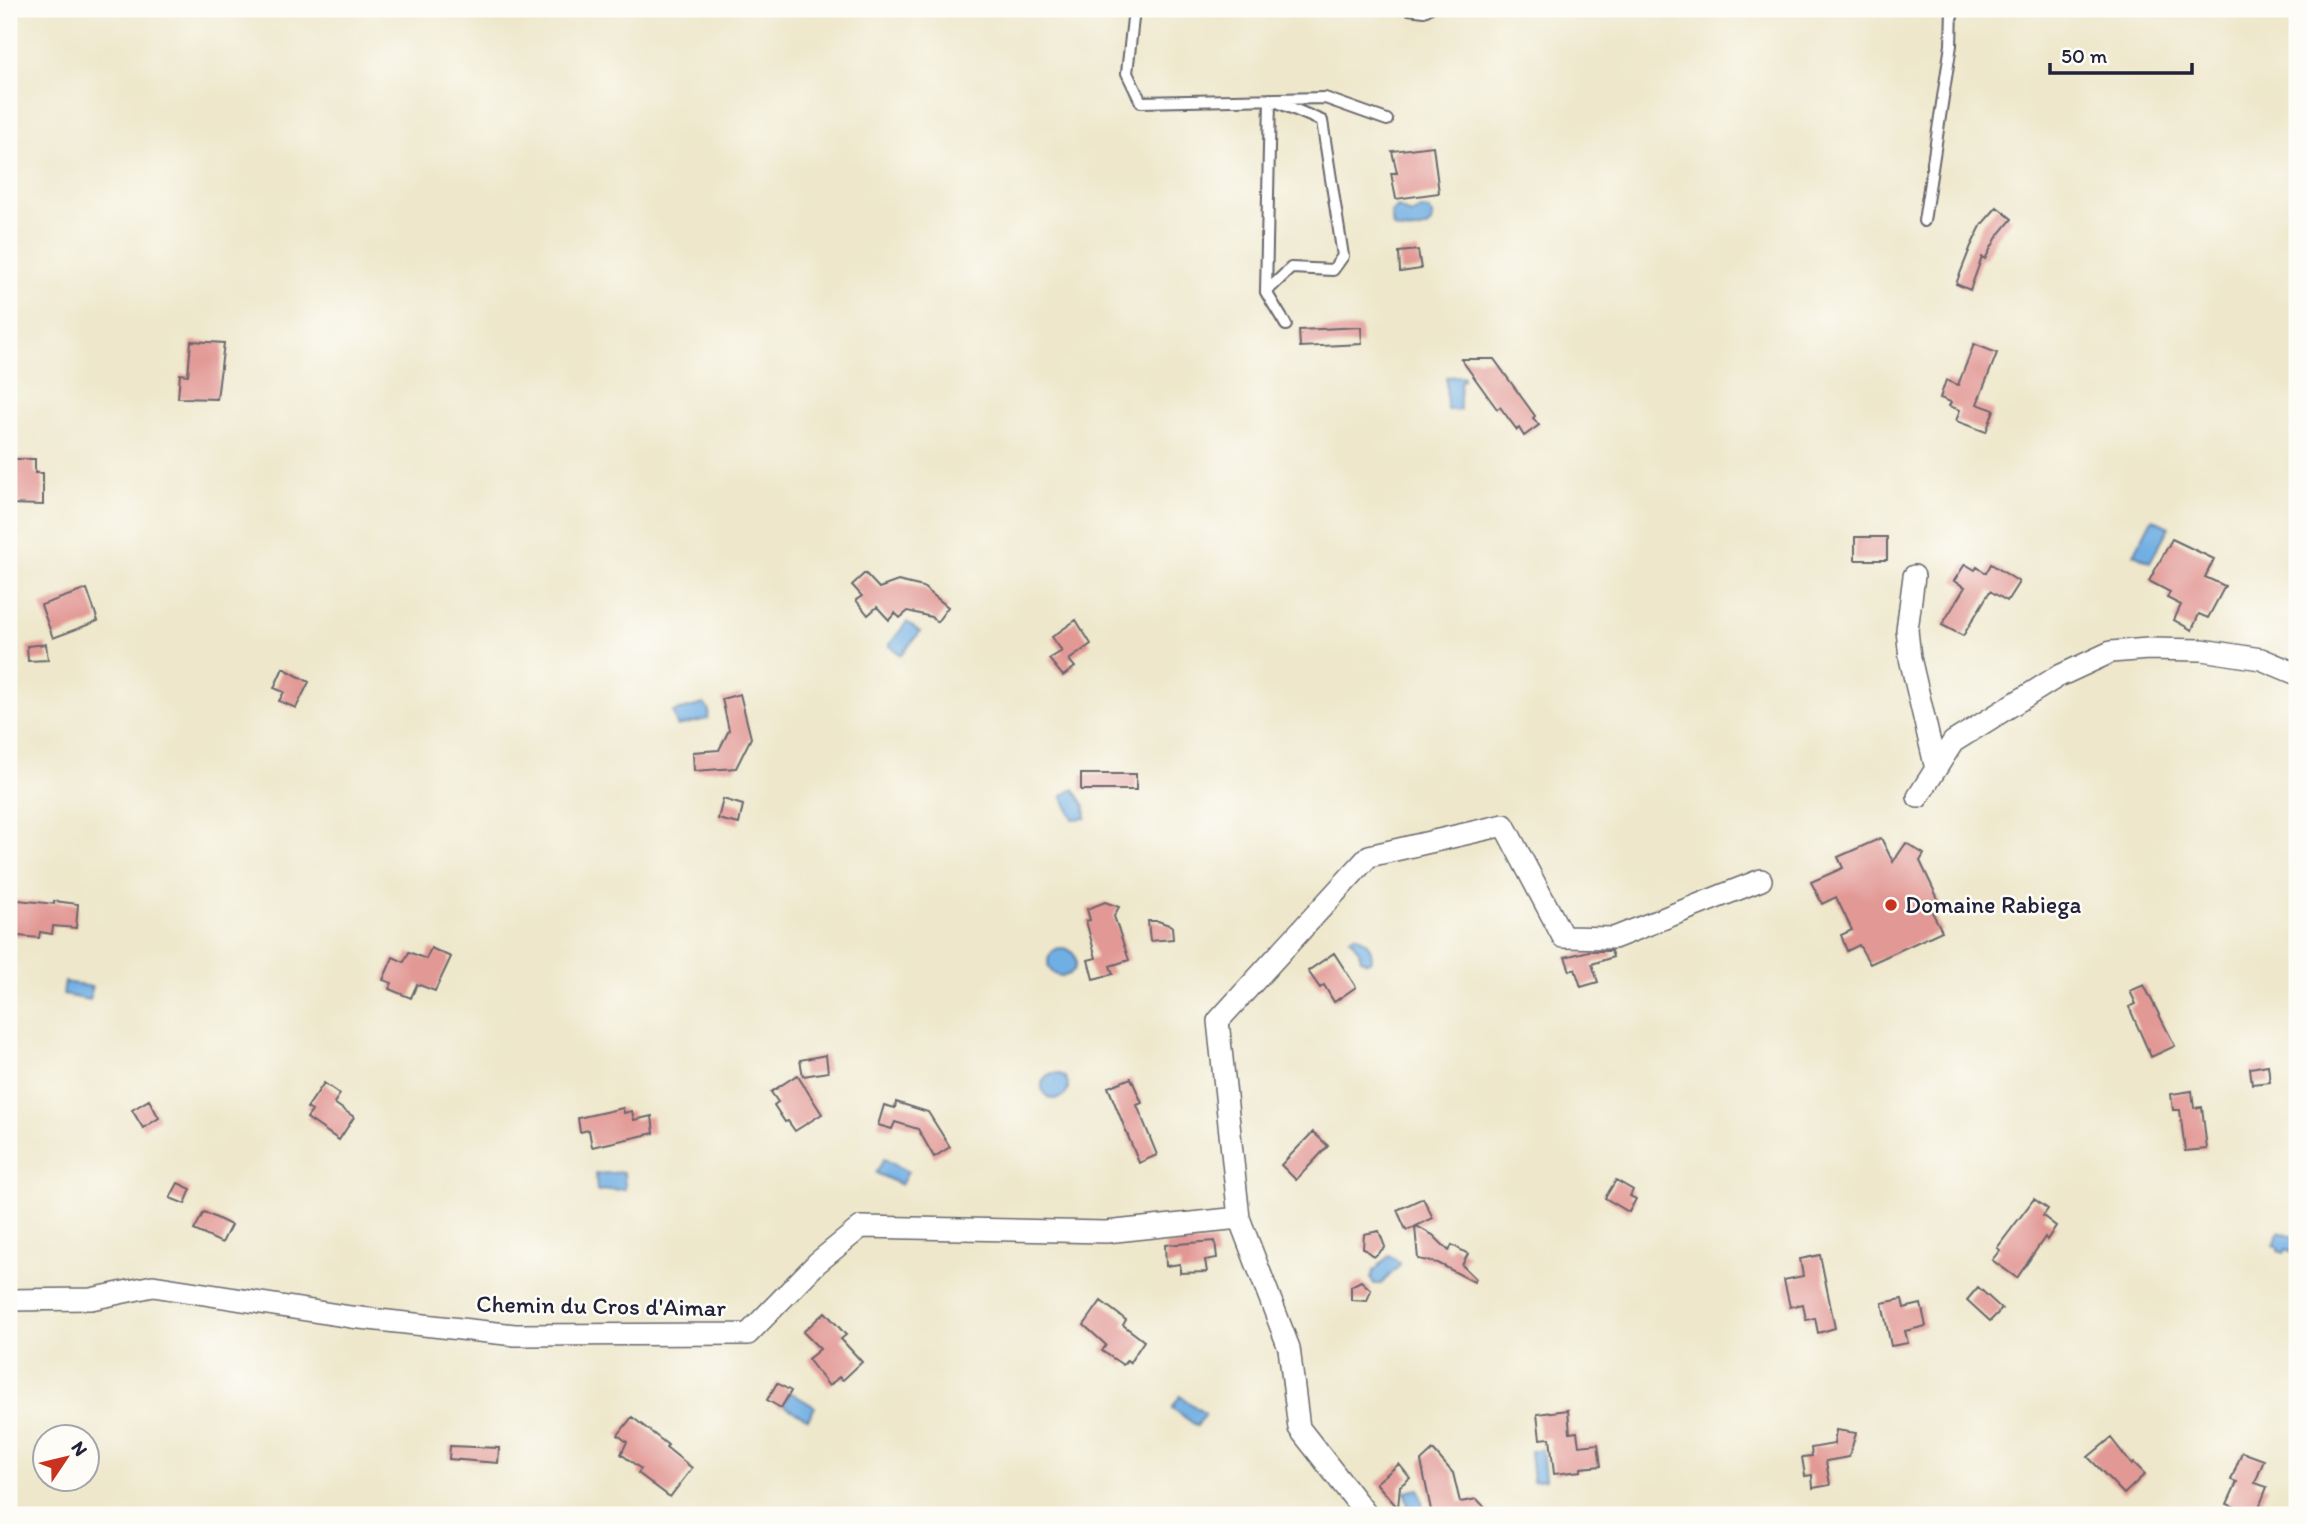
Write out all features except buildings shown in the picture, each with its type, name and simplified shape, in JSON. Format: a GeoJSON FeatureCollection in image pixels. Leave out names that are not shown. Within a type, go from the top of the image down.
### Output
{"type":"FeatureCollection","features":[{"type":"Feature","properties":{"kind":"street"},"geometry":{"type":"LineString","coordinates":[[1914,576],[1908,630],[1910,658],[1936,769]]}},
{"type":"Feature","properties":{"kind":"street"},"geometry":{"type":"LineString","coordinates":[[1918,797],[1953,742],[2057,677],[2112,652],[2148,649],[2203,650],[2261,659],[2297,674]]}},
{"type":"Feature","properties":{"kind":"street"},"geometry":{"type":"LineString","coordinates":[[1367,1515],[1299,1428],[1289,1348],[1239,1218],[1219,1021],[1368,856],[1504,825],[1563,937],[1614,938],[1761,880]]}},
{"type":"Feature","properties":{"kind":"street","name":"Chemin du Cros d'Aimar"},"geometry":{"type":"LineString","coordinates":[[9,1300],[91,1299],[153,1286],[351,1317],[516,1335],[748,1334],[817,1263],[861,1227],[1106,1233],[1239,1218]]}},
{"type":"Feature","properties":{"kind":"lane"},"geometry":{"type":"LineString","coordinates":[[1134,9],[1127,72],[1141,102],[1325,98],[1387,120]]}},
{"type":"Feature","properties":{"kind":"lane"},"geometry":{"type":"LineString","coordinates":[[1409,9],[1428,9]]}},
{"type":"Feature","properties":{"kind":"lane"},"geometry":{"type":"LineString","coordinates":[[1924,220],[1951,45],[1952,9]]}},
{"type":"Feature","properties":{"kind":"lane"},"geometry":{"type":"LineString","coordinates":[[1270,99],[1266,292],[1286,325]]}},
{"type":"Feature","properties":{"kind":"lane"},"geometry":{"type":"LineString","coordinates":[[1266,292],[1291,268],[1333,270],[1343,256],[1322,121],[1270,99]]}},
{"type":"Feature","properties":{"kind":"water"},"geometry":{"type":"Polygon","coordinates":[[[1398,207],[1411,214],[1420,209],[1430,210],[1431,222],[1414,230],[1393,227],[1391,213],[1398,207]]]}},
{"type":"Feature","properties":{"kind":"water"},"geometry":{"type":"Polygon","coordinates":[[[1463,376],[1463,381],[1460,381],[1460,410],[1447,410],[1446,377],[1463,376]]]}},
{"type":"Feature","properties":{"kind":"water"},"geometry":{"type":"Polygon","coordinates":[[[2152,519],[2169,527],[2150,562],[2134,554],[2152,519]]]}},
{"type":"Feature","properties":{"kind":"water"},"geometry":{"type":"Polygon","coordinates":[[[907,622],[920,632],[901,655],[889,645],[907,622]]]}},
{"type":"Feature","properties":{"kind":"water"},"geometry":{"type":"Polygon","coordinates":[[[704,704],[709,710],[708,719],[677,726],[673,712],[704,704]]]}},
{"type":"Feature","properties":{"kind":"water"},"geometry":{"type":"Polygon","coordinates":[[[1074,789],[1085,806],[1086,818],[1073,819],[1062,796],[1074,789]]]}},
{"type":"Feature","properties":{"kind":"water"},"geometry":{"type":"Polygon","coordinates":[[[1355,935],[1368,944],[1372,960],[1367,962],[1361,959],[1350,938],[1355,935]]]}},
{"type":"Feature","properties":{"kind":"water"},"geometry":{"type":"Polygon","coordinates":[[[1062,948],[1072,952],[1076,962],[1072,972],[1062,976],[1052,972],[1048,962],[1052,952],[1062,948]]]}},
{"type":"Feature","properties":{"kind":"water"},"geometry":{"type":"Polygon","coordinates":[[[65,982],[92,987],[90,1000],[63,995],[65,982]]]}},
{"type":"Feature","properties":{"kind":"water"},"geometry":{"type":"Polygon","coordinates":[[[1055,1073],[1064,1077],[1068,1086],[1064,1095],[1055,1099],[1046,1095],[1042,1086],[1046,1077],[1055,1073]]]}},
{"type":"Feature","properties":{"kind":"water"},"geometry":{"type":"Polygon","coordinates":[[[884,1159],[908,1172],[901,1185],[876,1173],[884,1159]]]}},
{"type":"Feature","properties":{"kind":"water"},"geometry":{"type":"Polygon","coordinates":[[[624,1172],[625,1189],[597,1191],[596,1174],[624,1172]]]}},
{"type":"Feature","properties":{"kind":"water"},"geometry":{"type":"Polygon","coordinates":[[[2279,1232],[2297,1239],[2297,1254],[2286,1249],[2284,1253],[2278,1251],[2278,1247],[2274,1245],[2279,1232]]]}},
{"type":"Feature","properties":{"kind":"water"},"geometry":{"type":"Polygon","coordinates":[[[1389,1256],[1400,1265],[1381,1284],[1374,1284],[1371,1278],[1373,1272],[1389,1256]]]}},
{"type":"Feature","properties":{"kind":"water"},"geometry":{"type":"Polygon","coordinates":[[[790,1392],[815,1407],[808,1419],[783,1405],[790,1392]]]}},
{"type":"Feature","properties":{"kind":"water"},"geometry":{"type":"Polygon","coordinates":[[[1180,1396],[1205,1414],[1197,1426],[1172,1408],[1180,1396]]]}},
{"type":"Feature","properties":{"kind":"water"},"geometry":{"type":"Polygon","coordinates":[[[1542,1449],[1545,1479],[1533,1481],[1530,1451],[1542,1449]]]}},
{"type":"Feature","properties":{"kind":"water"},"geometry":{"type":"Polygon","coordinates":[[[1419,1489],[1425,1515],[1410,1515],[1405,1492],[1419,1489]]]}},
{"type":"Feature","properties":{"kind":"place","name":"Domaine Rabiega"},"geometry":{"type":"Point","coordinates":[1891,905]}}]}
